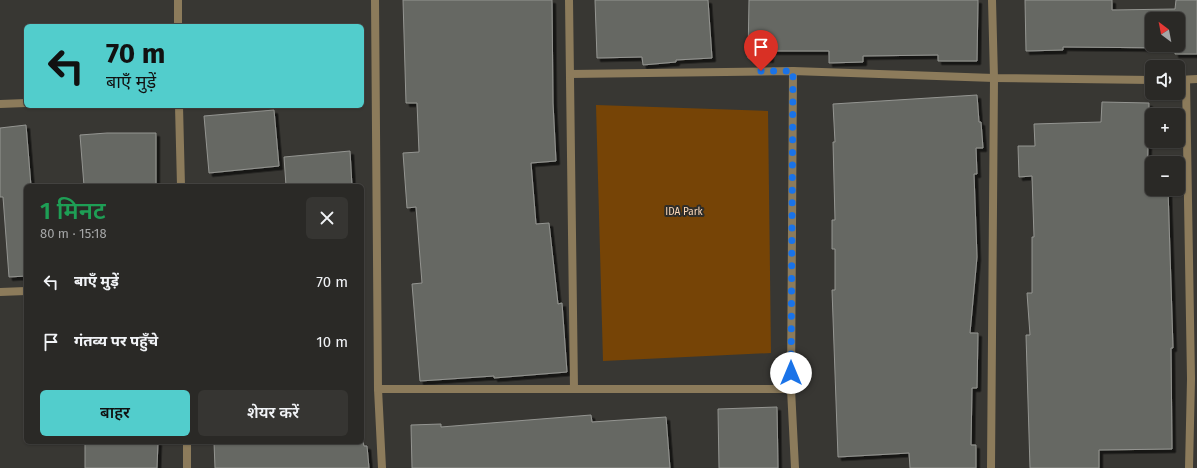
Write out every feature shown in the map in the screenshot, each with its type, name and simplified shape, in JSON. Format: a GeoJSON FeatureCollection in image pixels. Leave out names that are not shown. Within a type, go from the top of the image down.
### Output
{"type":"FeatureCollection","features":[{"type":"Feature","properties":{"kind":"street"},"geometry":{"type":"LineString","coordinates":[[178,0],[178,24]]}},
{"type":"Feature","properties":{"kind":"street"},"geometry":{"type":"LineString","coordinates":[[375,0],[378,390],[382,468]]}},
{"type":"Feature","properties":{"kind":"street"},"geometry":{"type":"LineString","coordinates":[[569,0],[574,389]]}},
{"type":"Feature","properties":{"kind":"street"},"geometry":{"type":"LineString","coordinates":[[991,468],[994,78],[992,0]]}},
{"type":"Feature","properties":{"kind":"street"},"geometry":{"type":"LineString","coordinates":[[570,74],[793,71],[994,78],[1145,80]]}},
{"type":"Feature","properties":{"kind":"street"},"geometry":{"type":"LineString","coordinates":[[793,71],[791,388],[795,468]]}},
{"type":"Feature","properties":{"kind":"street"},"geometry":{"type":"LineString","coordinates":[[1185,80],[1197,79]]}},
{"type":"Feature","properties":{"kind":"street"},"geometry":{"type":"LineString","coordinates":[[1183,100],[1194,379],[1189,468]]}},
{"type":"Feature","properties":{"kind":"street"},"geometry":{"type":"LineString","coordinates":[[0,104],[24,103]]}},
{"type":"Feature","properties":{"kind":"street"},"geometry":{"type":"LineString","coordinates":[[180,108],[181,184]]}},
{"type":"Feature","properties":{"kind":"street"},"geometry":{"type":"LineString","coordinates":[[0,292],[24,291]]}},
{"type":"Feature","properties":{"kind":"street"},"geometry":{"type":"LineString","coordinates":[[378,390],[791,388]]}},
{"type":"Feature","properties":{"kind":"street"},"geometry":{"type":"LineString","coordinates":[[187,444],[188,468]]}},
{"type":"Feature","properties":{"kind":"green space","name":"IDA Park"},"geometry":{"type":"Polygon","coordinates":[[[596,105],[768,111],[771,353],[603,361],[596,105]]]}},
{"type":"Feature","properties":{"kind":"building"},"geometry":{"type":"Polygon","coordinates":[[[403,0],[552,0],[553,103],[556,161],[531,163],[536,224],[549,223],[558,304],[562,303],[567,372],[494,378],[494,376],[420,381],[412,284],[422,283],[416,207],[407,208],[403,153],[419,152],[417,103],[406,103],[403,0]]]}},
{"type":"Feature","properties":{"kind":"building"},"geometry":{"type":"Polygon","coordinates":[[[595,0],[708,0],[712,58],[676,60],[676,62],[643,65],[642,57],[597,58],[595,0]]]}},
{"type":"Feature","properties":{"kind":"building"},"geometry":{"type":"Polygon","coordinates":[[[749,0],[978,0],[977,61],[938,61],[938,55],[863,56],[863,62],[829,63],[829,51],[770,51],[770,59],[748,58],[749,0]]]}},
{"type":"Feature","properties":{"kind":"building"},"geometry":{"type":"Polygon","coordinates":[[[1025,0],[1112,0],[1112,10],[1175,9],[1176,0],[1197,0],[1197,54],[1175,54],[1175,52],[1185,52],[1185,12],[1145,12],[1145,48],[1063,47],[1063,50],[1026,51],[1025,0]]]}},
{"type":"Feature","properties":{"kind":"building"},"geometry":{"type":"Polygon","coordinates":[[[977,95],[983,148],[976,148],[977,174],[974,174],[977,257],[970,333],[978,333],[977,388],[972,388],[971,445],[976,445],[976,468],[910,468],[909,453],[838,457],[832,290],[835,290],[835,249],[832,249],[832,220],[835,220],[833,142],[835,142],[833,104],[977,95]]]}},
{"type":"Feature","properties":{"kind":"building"},"geometry":{"type":"Polygon","coordinates":[[[1102,102],[1149,103],[1149,108],[1145,108],[1145,148],[1148,148],[1148,156],[1145,156],[1145,196],[1168,196],[1173,348],[1171,348],[1172,449],[1099,450],[1099,468],[1030,468],[1026,335],[1030,335],[1027,293],[1032,293],[1032,237],[1034,237],[1032,176],[1019,177],[1018,146],[1035,146],[1034,124],[1101,122],[1102,102]]]}},
{"type":"Feature","properties":{"kind":"building"},"geometry":{"type":"Polygon","coordinates":[[[274,110],[279,166],[209,173],[204,116],[274,110]]]}},
{"type":"Feature","properties":{"kind":"building"},"geometry":{"type":"Polygon","coordinates":[[[26,125],[31,184],[24,184],[24,276],[9,277],[3,197],[0,197],[0,128],[26,125]]]}},
{"type":"Feature","properties":{"kind":"building"},"geometry":{"type":"Polygon","coordinates":[[[107,133],[156,133],[156,184],[84,184],[80,135],[107,133]]]}},
{"type":"Feature","properties":{"kind":"building"},"geometry":{"type":"Polygon","coordinates":[[[350,151],[352,184],[286,184],[284,157],[350,151]]]}},
{"type":"Feature","properties":{"kind":"building"},"geometry":{"type":"Polygon","coordinates":[[[777,407],[778,468],[719,468],[718,409],[777,407]]]}},
{"type":"Feature","properties":{"kind":"building"},"geometry":{"type":"Polygon","coordinates":[[[591,415],[592,422],[666,417],[670,468],[412,468],[411,425],[441,424],[441,427],[591,415]]]}},
{"type":"Feature","properties":{"kind":"building"},"geometry":{"type":"Polygon","coordinates":[[[85,444],[158,444],[157,468],[85,468],[85,444]]]}},
{"type":"Feature","properties":{"kind":"building"},"geometry":{"type":"Polygon","coordinates":[[[214,444],[364,444],[364,446],[367,446],[369,468],[215,468],[214,444]]]}},
{"type":"Feature","properties":{"kind":"route"},"geometry":{"type":"LineString","coordinates":[[761,71],[793,71],[791,373]]}}]}
